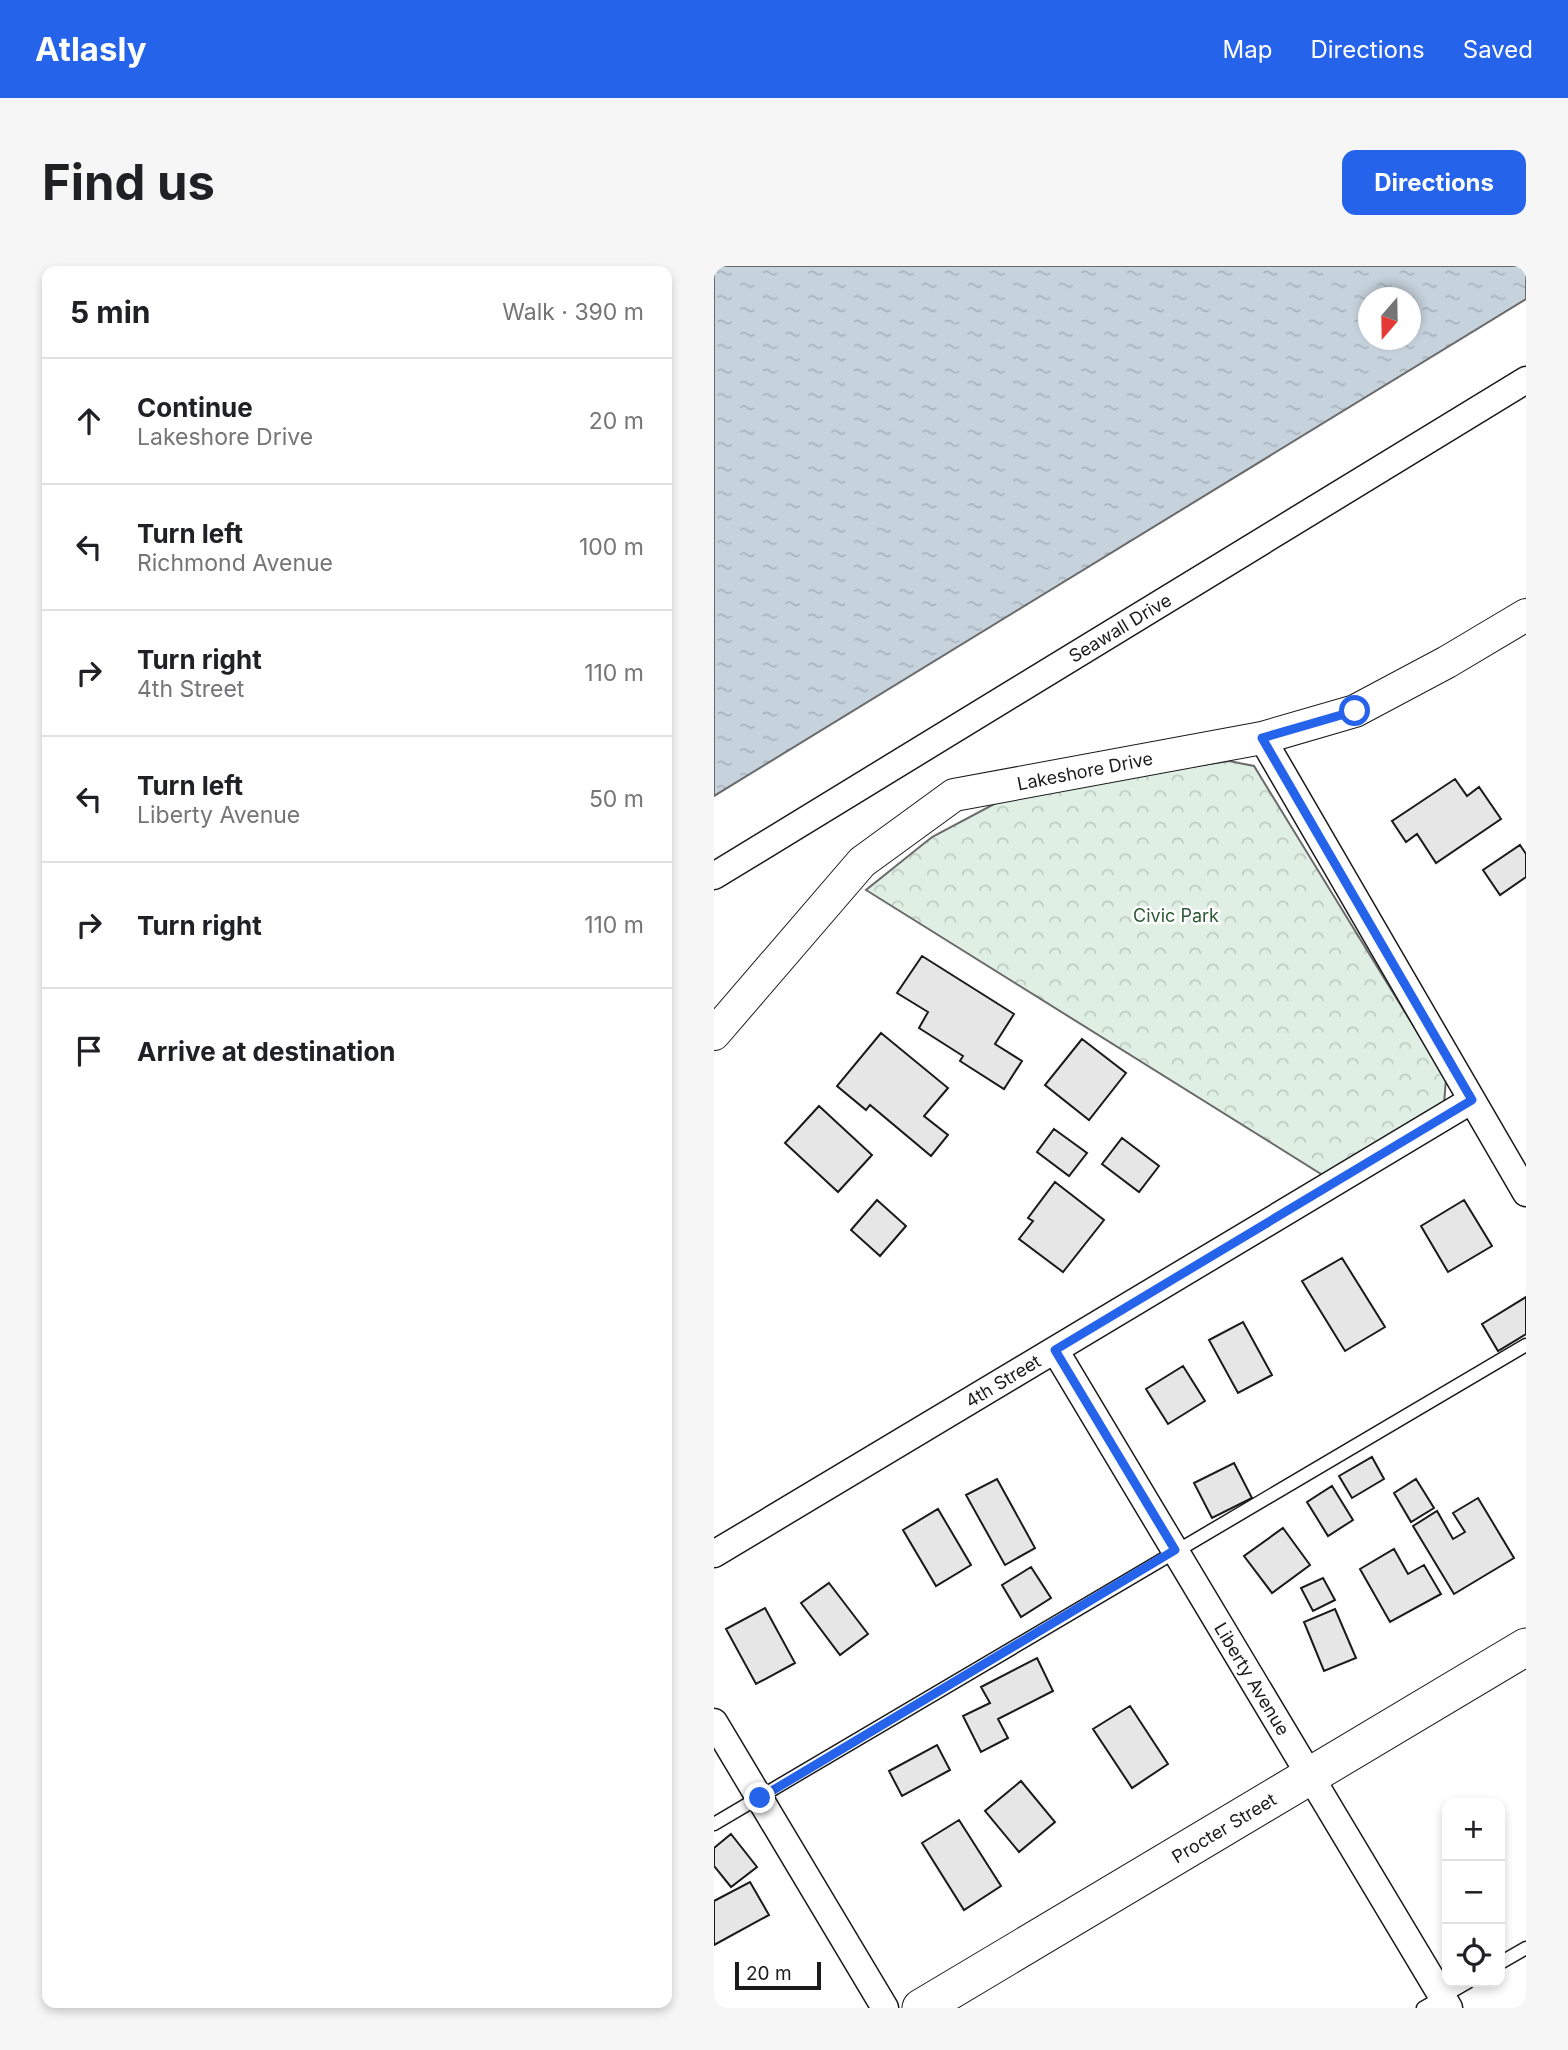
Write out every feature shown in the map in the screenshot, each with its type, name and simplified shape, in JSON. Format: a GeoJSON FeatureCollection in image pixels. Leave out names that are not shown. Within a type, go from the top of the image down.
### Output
{"type":"FeatureCollection","features":[{"type":"Feature","properties":{"kind":"main road","name":"Procter Street"},"geometry":{"type":"LineString","coordinates":[[921,2008],[1526,1647]]}},
{"type":"Feature","properties":{"kind":"street","name":"Seawall Drive"},"geometry":{"type":"LineString","coordinates":[[714,876],[1526,380]]}},
{"type":"Feature","properties":{"kind":"street","name":"Lakeshore Drive"},"geometry":{"type":"LineString","coordinates":[[714,1034],[862,862],[954,795],[1262,738],[1355,711],[1447,662],[1526,615]]}},
{"type":"Feature","properties":{"kind":"street"},"geometry":{"type":"LineString","coordinates":[[1262,738],[1526,1193]]}},
{"type":"Feature","properties":{"kind":"street","name":"4th Street"},"geometry":{"type":"LineString","coordinates":[[714,1553],[1472,1100]]}},
{"type":"Feature","properties":{"kind":"street","name":"Liberty Avenue"},"geometry":{"type":"LineString","coordinates":[[1055,1350],[1310,1776],[1438,2004]]}},
{"type":"Feature","properties":{"kind":"street"},"geometry":{"type":"LineString","coordinates":[[714,1722],[885,2008]]}},
{"type":"Feature","properties":{"kind":"lane"},"geometry":{"type":"LineString","coordinates":[[714,1824],[1526,1345]]}},
{"type":"Feature","properties":{"kind":"lane"},"geometry":{"type":"LineString","coordinates":[[1505,1960],[1526,1948]]}},
{"type":"Feature","properties":{"kind":"lane"},"geometry":{"type":"LineString","coordinates":[[1438,2004],[1461,1987]]}},
{"type":"Feature","properties":{"kind":"green space","name":"Civic Park"},"geometry":{"type":"Polygon","coordinates":[[[1229,761],[1254,766],[1446,1079],[1444,1104],[1329,1179],[866,890],[932,837],[1013,794],[1229,761]]]}},
{"type":"Feature","properties":{"kind":"water"},"geometry":{"type":"Polygon","coordinates":[[[714,266],[1526,266],[1526,299],[714,796],[714,266]]]}},
{"type":"Feature","properties":{"kind":"building"},"geometry":{"type":"Polygon","coordinates":[[[1455,779],[1467,796],[1479,787],[1501,819],[1436,863],[1417,834],[1406,842],[1392,821],[1455,779]]]}},
{"type":"Feature","properties":{"kind":"building"},"geometry":{"type":"Polygon","coordinates":[[[1520,845],[1526,854],[1526,877],[1500,895],[1483,870],[1520,845]]]}},
{"type":"Feature","properties":{"kind":"building"},"geometry":{"type":"Polygon","coordinates":[[[922,956],[1014,1014],[995,1044],[1022,1061],[1004,1089],[960,1061],[963,1056],[919,1028],[928,1012],[897,993],[922,956]]]}},
{"type":"Feature","properties":{"kind":"building"},"geometry":{"type":"Polygon","coordinates":[[[881,1033],[948,1088],[924,1116],[948,1135],[931,1156],[870,1105],[866,1110],[837,1086],[881,1033]]]}},
{"type":"Feature","properties":{"kind":"building"},"geometry":{"type":"Polygon","coordinates":[[[1082,1039],[1126,1073],[1089,1120],[1045,1085],[1082,1039]]]}},
{"type":"Feature","properties":{"kind":"building"},"geometry":{"type":"Polygon","coordinates":[[[819,1106],[872,1155],[838,1192],[785,1143],[819,1106]]]}},
{"type":"Feature","properties":{"kind":"building"},"geometry":{"type":"Polygon","coordinates":[[[1054,1129],[1087,1153],[1069,1176],[1037,1152],[1054,1129]]]}},
{"type":"Feature","properties":{"kind":"building"},"geometry":{"type":"Polygon","coordinates":[[[1122,1138],[1159,1166],[1139,1192],[1102,1164],[1122,1138]]]}},
{"type":"Feature","properties":{"kind":"building"},"geometry":{"type":"Polygon","coordinates":[[[1055,1182],[1104,1220],[1063,1272],[1019,1239],[1033,1221],[1028,1218],[1055,1182]]]}},
{"type":"Feature","properties":{"kind":"building"},"geometry":{"type":"Polygon","coordinates":[[[877,1200],[906,1226],[880,1256],[851,1230],[877,1200]]]}},
{"type":"Feature","properties":{"kind":"building"},"geometry":{"type":"Polygon","coordinates":[[[1464,1200],[1492,1246],[1448,1272],[1421,1226],[1464,1200]]]}},
{"type":"Feature","properties":{"kind":"building"},"geometry":{"type":"Polygon","coordinates":[[[1342,1258],[1385,1327],[1345,1351],[1302,1281],[1342,1258]]]}},
{"type":"Feature","properties":{"kind":"building"},"geometry":{"type":"Polygon","coordinates":[[[1526,1297],[1526,1334],[1498,1351],[1482,1324],[1526,1297]]]}},
{"type":"Feature","properties":{"kind":"building"},"geometry":{"type":"Polygon","coordinates":[[[1243,1322],[1272,1375],[1238,1393],[1209,1340],[1243,1322]]]}},
{"type":"Feature","properties":{"kind":"building"},"geometry":{"type":"Polygon","coordinates":[[[1183,1366],[1205,1401],[1168,1424],[1146,1389],[1183,1366]]]}},
{"type":"Feature","properties":{"kind":"building"},"geometry":{"type":"Polygon","coordinates":[[[1372,1457],[1384,1479],[1352,1498],[1339,1476],[1372,1457]]]}},
{"type":"Feature","properties":{"kind":"building"},"geometry":{"type":"Polygon","coordinates":[[[1234,1463],[1252,1498],[1212,1518],[1194,1483],[1234,1463]]]}},
{"type":"Feature","properties":{"kind":"building"},"geometry":{"type":"Polygon","coordinates":[[[997,1479],[1035,1548],[1005,1565],[966,1495],[997,1479]]]}},
{"type":"Feature","properties":{"kind":"building"},"geometry":{"type":"Polygon","coordinates":[[[1416,1479],[1434,1508],[1411,1522],[1394,1493],[1416,1479]]]}},
{"type":"Feature","properties":{"kind":"building"},"geometry":{"type":"Polygon","coordinates":[[[1332,1486],[1353,1520],[1328,1536],[1307,1502],[1332,1486]]]}},
{"type":"Feature","properties":{"kind":"building"},"geometry":{"type":"Polygon","coordinates":[[[1478,1498],[1514,1558],[1454,1594],[1413,1526],[1437,1511],[1453,1539],[1465,1532],[1453,1513],[1478,1498]]]}},
{"type":"Feature","properties":{"kind":"building"},"geometry":{"type":"Polygon","coordinates":[[[938,1509],[971,1565],[936,1586],[903,1530],[938,1509]]]}},
{"type":"Feature","properties":{"kind":"building"},"geometry":{"type":"Polygon","coordinates":[[[1283,1528],[1310,1565],[1272,1593],[1244,1556],[1283,1528]]]}},
{"type":"Feature","properties":{"kind":"building"},"geometry":{"type":"Polygon","coordinates":[[[1394,1549],[1408,1574],[1424,1565],[1441,1594],[1390,1622],[1360,1569],[1394,1549]]]}},
{"type":"Feature","properties":{"kind":"building"},"geometry":{"type":"Polygon","coordinates":[[[1031,1567],[1051,1598],[1021,1617],[1002,1585],[1031,1567]]]}},
{"type":"Feature","properties":{"kind":"building"},"geometry":{"type":"Polygon","coordinates":[[[1323,1578],[1335,1600],[1313,1611],[1301,1588],[1323,1578]]]}},
{"type":"Feature","properties":{"kind":"building"},"geometry":{"type":"Polygon","coordinates":[[[829,1583],[868,1634],[840,1655],[801,1603],[829,1583]]]}},
{"type":"Feature","properties":{"kind":"building"},"geometry":{"type":"Polygon","coordinates":[[[765,1608],[795,1663],[756,1684],[726,1629],[765,1608]]]}},
{"type":"Feature","properties":{"kind":"building"},"geometry":{"type":"Polygon","coordinates":[[[1335,1609],[1356,1658],[1324,1671],[1304,1622],[1335,1609]]]}},
{"type":"Feature","properties":{"kind":"building"},"geometry":{"type":"Polygon","coordinates":[[[1037,1658],[1053,1691],[998,1719],[1008,1738],[981,1752],[963,1716],[990,1703],[981,1687],[1037,1658]]]}},
{"type":"Feature","properties":{"kind":"building"},"geometry":{"type":"Polygon","coordinates":[[[1130,1706],[1168,1764],[1132,1788],[1093,1729],[1130,1706]]]}},
{"type":"Feature","properties":{"kind":"building"},"geometry":{"type":"Polygon","coordinates":[[[937,1745],[950,1770],[902,1796],[889,1771],[937,1745]]]}},
{"type":"Feature","properties":{"kind":"building"},"geometry":{"type":"Polygon","coordinates":[[[1021,1781],[1055,1822],[1019,1852],[985,1811],[1021,1781]]]}},
{"type":"Feature","properties":{"kind":"building"},"geometry":{"type":"Polygon","coordinates":[[[959,1820],[1001,1886],[964,1910],[922,1843],[959,1820]]]}},
{"type":"Feature","properties":{"kind":"building"},"geometry":{"type":"Polygon","coordinates":[[[731,1834],[757,1867],[731,1887],[714,1866],[714,1848],[731,1834]]]}},
{"type":"Feature","properties":{"kind":"building"},"geometry":{"type":"Polygon","coordinates":[[[750,1882],[769,1915],[714,1945],[714,1901],[750,1882]]]}},
{"type":"Feature","properties":{"kind":"route"},"geometry":{"type":"LineString","coordinates":[[760,1798],[1175,1550],[1055,1350],[1472,1100],[1262,738],[1355,711]]}}]}
